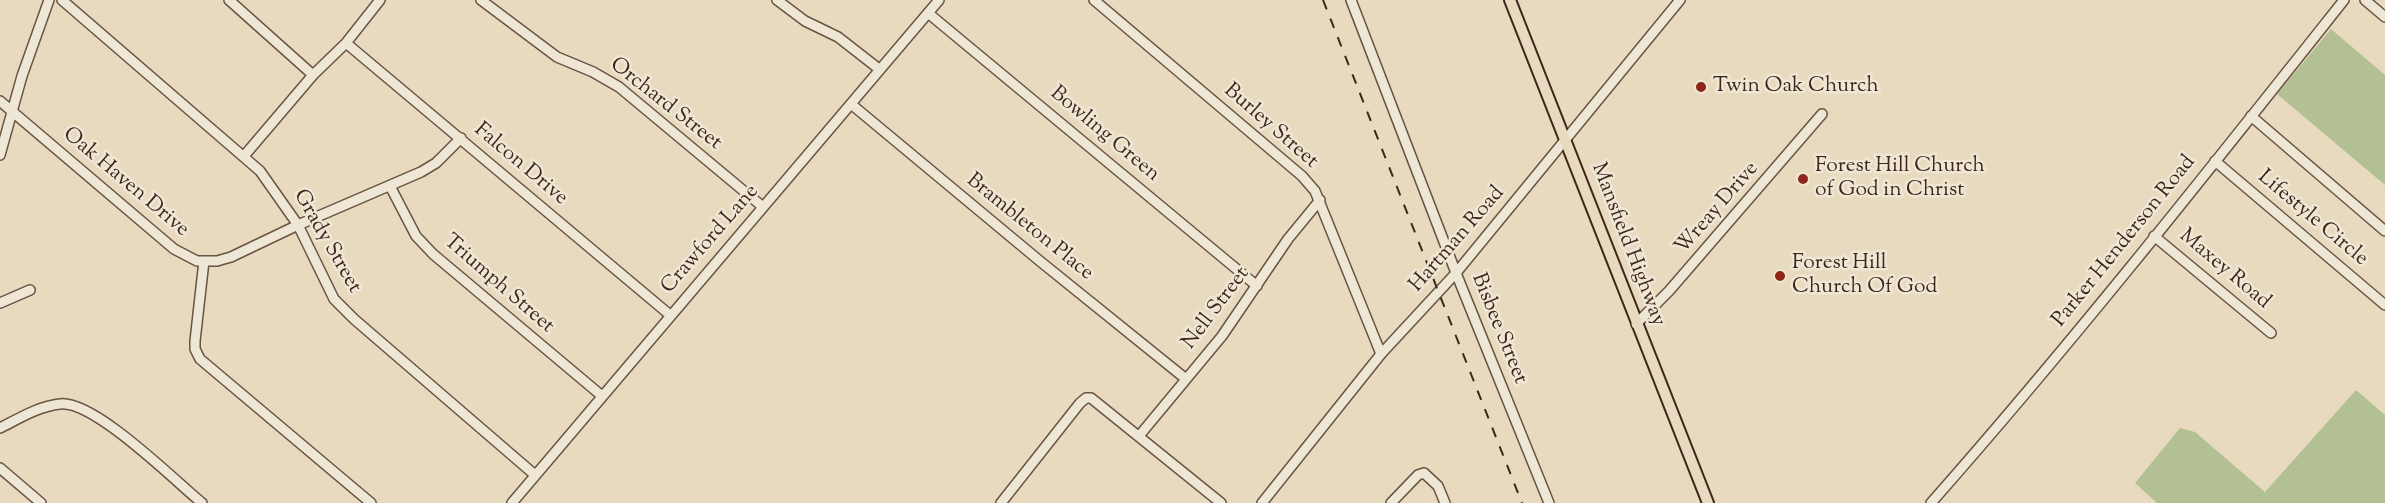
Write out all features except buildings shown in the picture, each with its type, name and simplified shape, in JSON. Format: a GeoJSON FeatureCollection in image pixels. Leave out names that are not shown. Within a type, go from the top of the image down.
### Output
{"type":"FeatureCollection","features":[{"type":"Feature","properties":{"kind":"main road","name":"Mansfield Highway"},"geometry":{"type":"LineString","coordinates":[[1510,0],[1708,503]]}},
{"type":"Feature","properties":{"kind":"street"},"geometry":{"type":"LineString","coordinates":[[0,155],[22,76],[49,0]]}},
{"type":"Feature","properties":{"kind":"street","name":"Grady Street"},"geometry":{"type":"LineString","coordinates":[[62,0],[244,156],[275,189],[298,225],[334,299],[354,319],[535,475]]}},
{"type":"Feature","properties":{"kind":"street"},"geometry":{"type":"LineString","coordinates":[[229,0],[313,75]]}},
{"type":"Feature","properties":{"kind":"street"},"geometry":{"type":"LineString","coordinates":[[244,156],[313,75],[346,43],[380,0]]}},
{"type":"Feature","properties":{"kind":"street","name":"Orchard Street"},"geometry":{"type":"LineString","coordinates":[[481,0],[557,57],[593,72],[619,87],[763,207]]}},
{"type":"Feature","properties":{"kind":"street"},"geometry":{"type":"LineString","coordinates":[[777,0],[805,21],[838,37],[879,69]]}},
{"type":"Feature","properties":{"kind":"street","name":"Crawford Lane"},"geometry":{"type":"LineString","coordinates":[[512,503],[939,0]]}},
{"type":"Feature","properties":{"kind":"street","name":"Burley Street"},"geometry":{"type":"LineString","coordinates":[[1094,0],[1302,176],[1320,200],[1382,354]]}},
{"type":"Feature","properties":{"kind":"street","name":"Bisbee Street"},"geometry":{"type":"LineString","coordinates":[[1351,0],[1456,273],[1549,503]]}},
{"type":"Feature","properties":{"kind":"street","name":"Hartman Road"},"geometry":{"type":"LineString","coordinates":[[1262,503],[1382,354],[1456,273],[1680,0]]}},
{"type":"Feature","properties":{"kind":"street","name":"Parker Henderson Road"},"geometry":{"type":"LineString","coordinates":[[1931,503],[1985,442],[2344,0]]}},
{"type":"Feature","properties":{"kind":"street"},"geometry":{"type":"LineString","coordinates":[[2364,0],[2385,17]]}},
{"type":"Feature","properties":{"kind":"street","name":"Bowling Green"},"geometry":{"type":"LineString","coordinates":[[928,13],[1257,286]]}},
{"type":"Feature","properties":{"kind":"street","name":"Falcon Drive"},"geometry":{"type":"LineString","coordinates":[[346,43],[670,315]]}},
{"type":"Feature","properties":{"kind":"street","name":"Oak Haven Drive"},"geometry":{"type":"LineString","coordinates":[[0,101],[167,243],[183,255],[204,261]]}},
{"type":"Feature","properties":{"kind":"street","name":"Brambleton Place"},"geometry":{"type":"LineString","coordinates":[[851,104],[1186,379]]}},
{"type":"Feature","properties":{"kind":"street","name":"Wreay Drive"},"geometry":{"type":"LineString","coordinates":[[1636,324],[1676,283],[1822,114]]}},
{"type":"Feature","properties":{"kind":"street","name":"Lifestyle Circle"},"geometry":{"type":"LineString","coordinates":[[2251,116],[2385,231]]}},
{"type":"Feature","properties":{"kind":"street"},"geometry":{"type":"LineString","coordinates":[[372,503],[200,359],[195,350],[195,341],[204,261],[231,257],[298,225],[390,186],[436,163],[461,138]]}},
{"type":"Feature","properties":{"kind":"street","name":"Lifestyle Circle"},"geometry":{"type":"LineString","coordinates":[[2215,161],[2385,305]]}},
{"type":"Feature","properties":{"kind":"street","name":"Triumph Street"},"geometry":{"type":"LineString","coordinates":[[390,186],[411,228],[433,254],[602,396]]}},
{"type":"Feature","properties":{"kind":"street","name":"Nell Street"},"geometry":{"type":"LineString","coordinates":[[1139,436],[1222,336],[1288,238],[1320,200]]}},
{"type":"Feature","properties":{"kind":"street","name":"Maxey Road"},"geometry":{"type":"LineString","coordinates":[[2154,236],[2271,333]]}},
{"type":"Feature","properties":{"kind":"street"},"geometry":{"type":"LineString","coordinates":[[0,303],[30,290]]}},
{"type":"Feature","properties":{"kind":"street"},"geometry":{"type":"LineString","coordinates":[[1001,503],[1086,398],[1091,398],[1221,503]]}},
{"type":"Feature","properties":{"kind":"street"},"geometry":{"type":"LineString","coordinates":[[0,428],[41,409],[60,404],[80,407],[118,433],[200,503]]}},
{"type":"Feature","properties":{"kind":"street"},"geometry":{"type":"LineString","coordinates":[[0,468],[41,503]]}},
{"type":"Feature","properties":{"kind":"street"},"geometry":{"type":"LineString","coordinates":[[1392,503],[1418,475],[1424,473],[1438,486],[1445,503]]}},
{"type":"Feature","properties":{"kind":"green space"},"geometry":{"type":"Polygon","coordinates":[[[2331,29],[2385,75],[2385,185],[2277,94],[2331,29]]]}},
{"type":"Feature","properties":{"kind":"green space"},"geometry":{"type":"Polygon","coordinates":[[[2356,390],[2385,415],[2385,503],[2157,503],[2135,483],[2180,428],[2195,432],[2265,492],[2356,390]]]}},
{"type":"Feature","properties":{"kind":"railway"},"geometry":{"type":"LineString","coordinates":[[1323,0],[1522,503]]}},
{"type":"Feature","properties":{"kind":"place","name":"Twin Oak Church"},"geometry":{"type":"Point","coordinates":[1701,87]}},
{"type":"Feature","properties":{"kind":"place","name":"Forest Hill Church of God in Christ"},"geometry":{"type":"Point","coordinates":[1803,179]}},
{"type":"Feature","properties":{"kind":"place","name":"Forest Hill Church Of God"},"geometry":{"type":"Point","coordinates":[1780,276]}}]}
